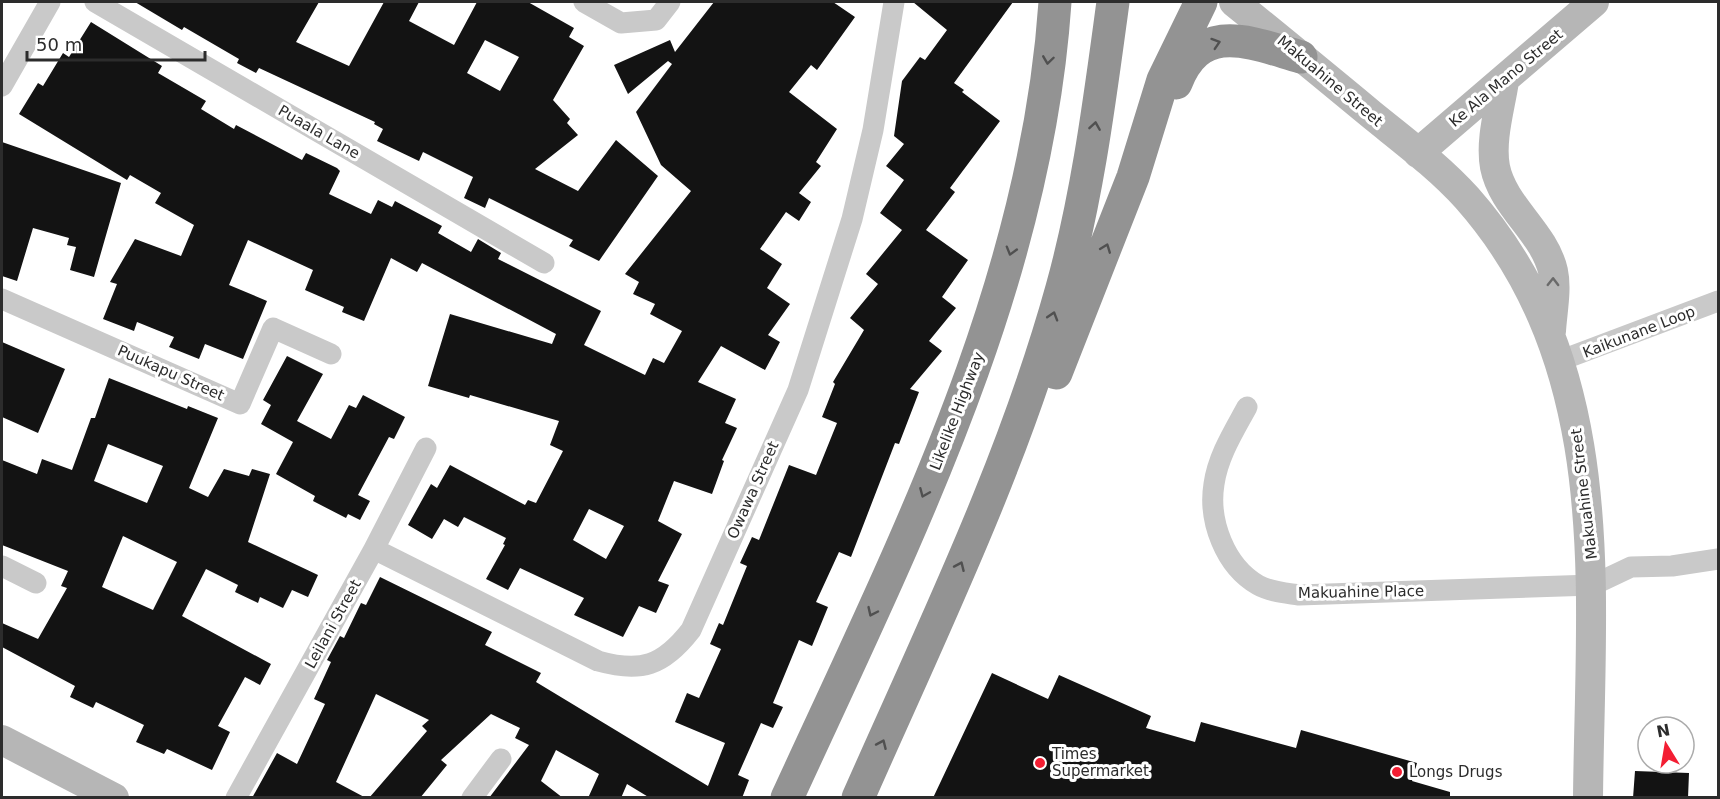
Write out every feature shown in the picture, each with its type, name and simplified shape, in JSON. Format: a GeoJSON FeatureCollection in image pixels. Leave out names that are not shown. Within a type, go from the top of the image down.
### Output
{"type":"FeatureCollection","features":[{"type":"Feature","properties":{"kind":"highway","name":"Likelike Highway"},"geometry":{"type":"LineString","coordinates":[[787,798],[897,558],[968,388],[1016,234],[1032,161],[1055,2]]}},
{"type":"Feature","properties":{"kind":"highway"},"geometry":{"type":"LineString","coordinates":[[858,798],[1002,471],[1042,354],[1079,222],[1113,2]]}},
{"type":"Feature","properties":{"kind":"highway"},"geometry":{"type":"LineString","coordinates":[[1002,471],[1034,426],[1133,177],[1163,80],[1201,2]]}},
{"type":"Feature","properties":{"kind":"highway"},"geometry":{"type":"LineString","coordinates":[[1133,177],[1148,153],[1181,70],[1198,50],[1220,40],[1242,40],[1300,57]]}},
{"type":"Feature","properties":{"kind":"street"},"geometry":{"type":"LineString","coordinates":[[2,86],[50,2]]}},
{"type":"Feature","properties":{"kind":"street","name":"Puaala Lane"},"geometry":{"type":"LineString","coordinates":[[95,2],[544,263]]}},
{"type":"Feature","properties":{"kind":"street"},"geometry":{"type":"LineString","coordinates":[[584,2],[621,23],[656,20],[670,2]]}},
{"type":"Feature","properties":{"kind":"street","name":"Owawa Street"},"geometry":{"type":"LineString","coordinates":[[374,549],[598,662],[634,668],[658,662],[677,648],[691,630],[798,390],[852,219],[873,130],[894,2]]}},
{"type":"Feature","properties":{"kind":"street","name":"Makuahine Street"},"geometry":{"type":"LineString","coordinates":[[1234,2],[1418,153],[1465,196],[1501,240],[1531,294],[1555,351],[1582,457],[1589,512],[1593,585],[1588,798]]}},
{"type":"Feature","properties":{"kind":"street","name":"Ke Ala Mano Street"},"geometry":{"type":"LineString","coordinates":[[1418,153],[1594,2]]}},
{"type":"Feature","properties":{"kind":"street"},"geometry":{"type":"LineString","coordinates":[[1504,81],[1494,146],[1495,168],[1504,190],[1548,257],[1553,273],[1555,351]]}},
{"type":"Feature","properties":{"kind":"street","name":"Puukapu Street"},"geometry":{"type":"LineString","coordinates":[[2,299],[240,404],[273,328],[331,354]]}},
{"type":"Feature","properties":{"kind":"street","name":"Kaikunane Loop"},"geometry":{"type":"LineString","coordinates":[[1555,351],[1719,300]]}},
{"type":"Feature","properties":{"kind":"street","name":"Makuahine Place"},"geometry":{"type":"LineString","coordinates":[[1247,407],[1218,467],[1213,498],[1215,518],[1226,551],[1247,577],[1261,586],[1299,595],[1593,585]]}},
{"type":"Feature","properties":{"kind":"street","name":"Leilani Street"},"geometry":{"type":"LineString","coordinates":[[236,798],[374,549],[426,448]]}},
{"type":"Feature","properties":{"kind":"street"},"geometry":{"type":"LineString","coordinates":[[1593,585],[1631,567],[1672,566],[1719,559]]}},
{"type":"Feature","properties":{"kind":"street"},"geometry":{"type":"LineString","coordinates":[[2,566],[36,583]]}},
{"type":"Feature","properties":{"kind":"street"},"geometry":{"type":"LineString","coordinates":[[2,740],[114,798]]}},
{"type":"Feature","properties":{"kind":"street"},"geometry":{"type":"LineString","coordinates":[[472,798],[501,759]]}},
{"type":"Feature","properties":{"kind":"building"},"geometry":{"type":"Polygon","coordinates":[[[135,2],[319,2],[296,42],[349,66],[384,2],[419,2],[409,21],[454,45],[477,2],[528,2],[574,28],[569,37],[584,46],[553,100],[570,119],[567,123],[578,135],[535,169],[578,191],[616,140],[658,176],[599,261],[569,246],[573,240],[489,198],[485,208],[464,198],[473,177],[423,152],[419,161],[377,141],[383,129],[374,124],[375,122],[259,68],[256,73],[237,63],[239,59],[184,27],[182,30],[135,2]],[[485,40],[467,73],[500,91],[519,57],[485,40]]]}},
{"type":"Feature","properties":{"kind":"building"},"geometry":{"type":"Polygon","coordinates":[[[714,2],[833,2],[855,17],[817,70],[811,65],[789,92],[837,129],[816,162],[821,166],[799,193],[811,202],[799,221],[786,212],[760,249],[782,264],[767,288],[790,304],[768,335],[780,342],[765,370],[721,346],[698,382],[736,399],[725,423],[737,428],[722,460],[724,461],[712,494],[674,481],[658,521],[682,534],[658,581],[669,585],[656,613],[639,606],[623,637],[574,615],[584,598],[520,568],[508,590],[486,579],[505,545],[503,544],[506,538],[464,517],[458,527],[444,519],[432,539],[408,525],[431,484],[437,488],[450,465],[525,505],[528,500],[536,503],[563,451],[550,445],[559,421],[470,395],[469,398],[428,386],[450,314],[552,344],[556,334],[422,263],[417,272],[391,258],[364,321],[342,312],[344,307],[305,290],[313,270],[248,240],[229,285],[267,301],[243,359],[205,344],[199,359],[169,347],[174,337],[137,322],[134,331],[103,319],[117,284],[110,282],[135,239],[181,256],[194,225],[155,203],[161,193],[130,175],[127,180],[19,114],[38,83],[43,86],[63,53],[69,57],[91,22],[162,66],[158,73],[206,101],[201,109],[234,129],[236,125],[302,160],[306,153],[337,168],[340,171],[329,194],[371,214],[378,200],[392,207],[395,201],[442,226],[438,233],[471,252],[478,239],[501,253],[498,259],[601,311],[584,345],[645,375],[653,358],[664,363],[682,331],[650,314],[655,304],[633,294],[639,282],[625,274],[691,191],[661,165],[636,112],[672,64],[668,61],[628,94],[614,65],[670,40],[675,52],[714,2]],[[589,509],[573,540],[606,559],[624,526],[589,509]]]}},
{"type":"Feature","properties":{"kind":"building"},"geometry":{"type":"Polygon","coordinates":[[[913,2],[1013,2],[954,83],[964,90],[962,92],[1000,121],[950,188],[955,192],[926,230],[968,260],[942,297],[956,308],[929,341],[942,351],[910,389],[919,392],[899,444],[895,443],[851,557],[839,552],[816,602],[828,607],[812,646],[799,640],[773,703],[783,707],[773,728],[761,723],[738,775],[749,780],[742,798],[650,798],[627,784],[621,798],[588,798],[599,774],[556,750],[541,781],[563,798],[489,798],[529,745],[515,738],[520,728],[491,714],[441,760],[447,765],[420,798],[369,798],[427,731],[422,726],[429,720],[376,694],[336,782],[366,798],[252,798],[277,753],[297,764],[325,704],[314,699],[331,662],[327,660],[340,636],[344,638],[361,603],[366,605],[380,577],[492,632],[485,645],[541,673],[536,682],[708,786],[725,743],[675,722],[687,693],[699,698],[721,649],[710,644],[719,623],[723,625],[747,566],[740,563],[752,537],[759,540],[789,465],[816,475],[837,423],[822,417],[835,384],[833,382],[864,330],[850,318],[878,284],[866,274],[902,230],[880,213],[904,180],[886,166],[904,144],[894,136],[902,81],[920,57],[925,60],[947,30],[913,2]]]}},
{"type":"Feature","properties":{"kind":"building"},"geometry":{"type":"Polygon","coordinates":[[[2,142],[121,183],[94,277],[70,270],[76,247],[67,245],[69,238],[33,228],[17,281],[2,276],[2,142]]]}},
{"type":"Feature","properties":{"kind":"building"},"geometry":{"type":"Polygon","coordinates":[[[2,342],[65,369],[38,433],[2,417],[2,342]]]}},
{"type":"Feature","properties":{"kind":"building"},"geometry":{"type":"Polygon","coordinates":[[[287,356],[323,374],[297,421],[331,439],[349,405],[356,408],[363,395],[405,417],[394,439],[389,437],[358,495],[370,501],[360,520],[348,514],[346,518],[313,501],[315,496],[276,474],[293,442],[261,424],[271,405],[263,400],[287,356]]]}},
{"type":"Feature","properties":{"kind":"building"},"geometry":{"type":"Polygon","coordinates":[[[109,378],[187,409],[188,406],[218,418],[189,488],[208,497],[224,469],[249,476],[252,469],[270,474],[248,542],[318,575],[308,597],[292,590],[283,608],[260,597],[258,603],[235,592],[238,585],[206,569],[182,616],[271,664],[260,685],[245,677],[218,726],[230,732],[212,770],[167,749],[164,754],[136,742],[144,725],[96,702],[93,708],[70,697],[75,686],[2,647],[2,623],[38,639],[67,588],[61,586],[68,571],[2,545],[2,460],[37,474],[42,459],[72,470],[91,418],[95,418],[109,378]],[[108,444],[94,481],[147,503],[163,466],[108,444]],[[123,536],[102,587],[153,610],[177,562],[123,536]]]}},
{"type":"Feature","properties":{"kind":"building"},"geometry":{"type":"Polygon","coordinates":[[[992,673],[1048,699],[1059,675],[1151,716],[1146,728],[1195,742],[1201,722],[1296,748],[1301,730],[1417,763],[1412,781],[1450,792],[1450,798],[933,798],[992,673]]]}},
{"type":"Feature","properties":{"kind":"building"},"geometry":{"type":"Polygon","coordinates":[[[1635,771],[1636,775],[1689,775],[1688,798],[1633,798],[1635,771]]]}},
{"type":"Feature","properties":{"kind":"place","name":"Times Supermarket"},"geometry":{"type":"Point","coordinates":[1040,763]}},
{"type":"Feature","properties":{"kind":"place","name":"Longs Drugs"},"geometry":{"type":"Point","coordinates":[1397,772]}}]}
